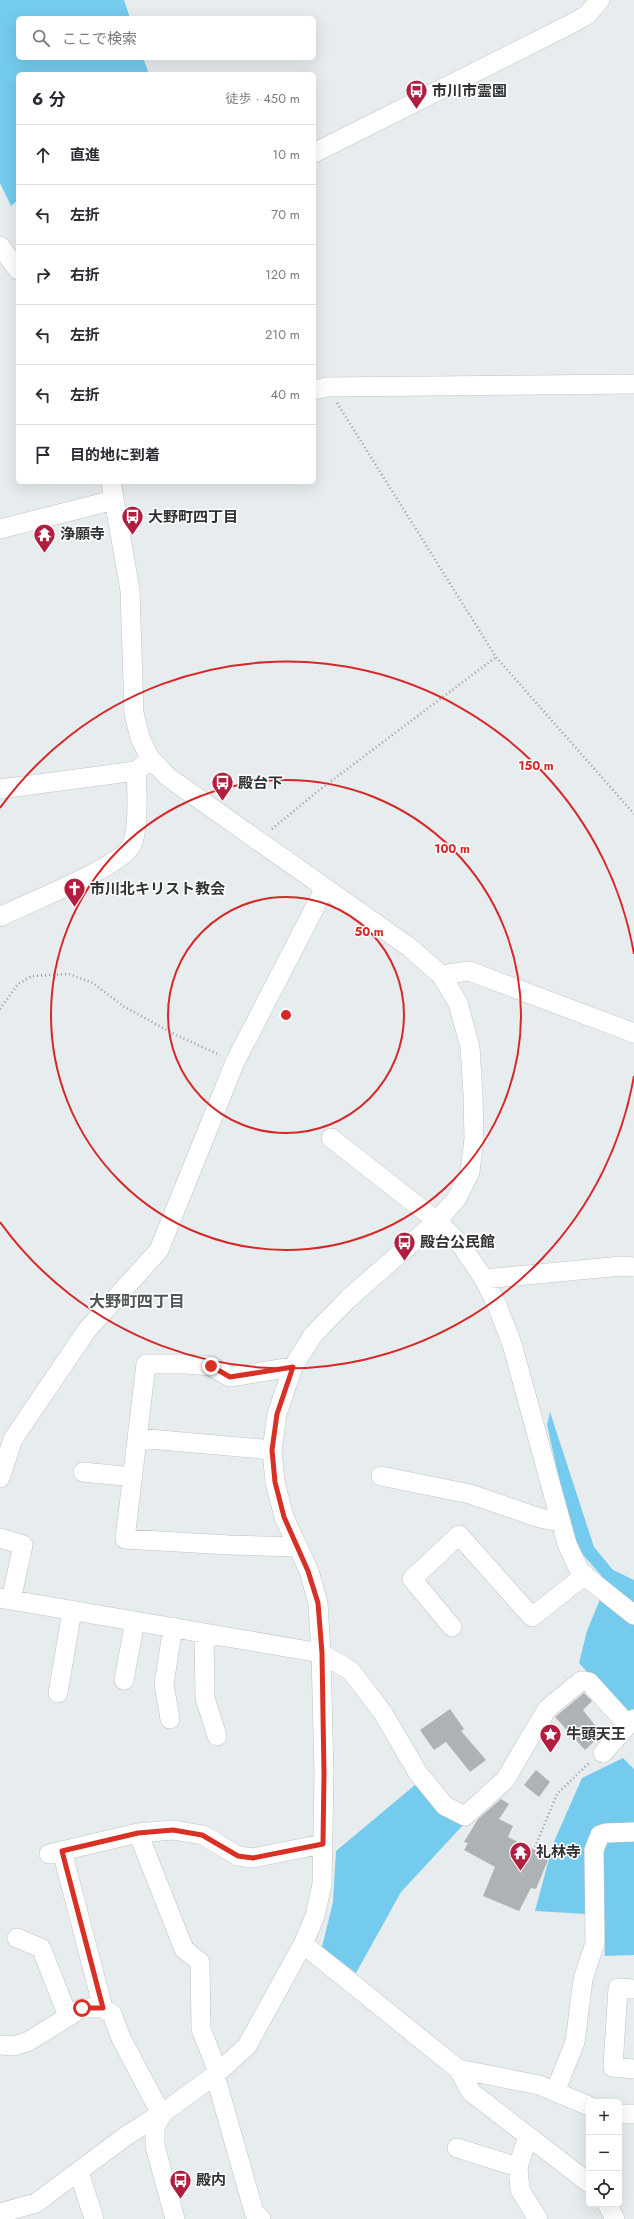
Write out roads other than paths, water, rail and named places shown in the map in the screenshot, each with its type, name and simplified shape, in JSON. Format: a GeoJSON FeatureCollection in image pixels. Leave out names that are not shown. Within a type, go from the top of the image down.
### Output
{"type":"FeatureCollection","features":[{"type":"Feature","properties":{"kind":"street"},"geometry":{"type":"LineString","coordinates":[[316,152],[569,25],[587,15],[600,0]]}},
{"type":"Feature","properties":{"kind":"street"},"geometry":{"type":"LineString","coordinates":[[0,246],[16,267]]}},
{"type":"Feature","properties":{"kind":"street"},"geometry":{"type":"LineString","coordinates":[[320,389],[634,384]]}},
{"type":"Feature","properties":{"kind":"street"},"geometry":{"type":"LineString","coordinates":[[0,529],[113,491],[130,590],[134,713],[140,738],[152,760],[168,777],[409,947],[441,975],[458,1003],[470,1047],[474,1138],[470,1172],[457,1198],[437,1221],[349,1298],[313,1335],[293,1367],[277,1414],[272,1450],[275,1482],[284,1517],[308,1571],[318,1603],[322,1653],[324,1774],[322,1884],[315,1916],[303,1944],[247,2046],[217,2074],[163,2113],[126,2136],[36,2203],[0,2213]]}},
{"type":"Feature","properties":{"kind":"street"},"geometry":{"type":"LineString","coordinates":[[0,789],[136,771],[152,760]]}},
{"type":"Feature","properties":{"kind":"street"},"geometry":{"type":"LineString","coordinates":[[0,917],[93,873],[124,854],[131,846],[136,824],[136,771]]}},
{"type":"Feature","properties":{"kind":"street"},"geometry":{"type":"LineString","coordinates":[[0,1478],[13,1439],[87,1330],[159,1250],[235,1062],[325,888]]}},
{"type":"Feature","properties":{"kind":"street"},"geometry":{"type":"LineString","coordinates":[[441,975],[469,971],[634,1033]]}},
{"type":"Feature","properties":{"kind":"street"},"geometry":{"type":"LineString","coordinates":[[332,1138],[437,1221],[460,1245],[484,1279],[497,1305],[512,1344],[567,1544],[580,1572],[634,1615]]}},
{"type":"Feature","properties":{"kind":"street"},"geometry":{"type":"LineString","coordinates":[[484,1279],[622,1266],[634,1267]]}},
{"type":"Feature","properties":{"kind":"street"},"geometry":{"type":"LineString","coordinates":[[293,1367],[230,1377],[211,1366],[146,1364],[125,1539],[297,1547]]}},
{"type":"Feature","properties":{"kind":"street"},"geometry":{"type":"LineString","coordinates":[[138,1438],[272,1450]]}},
{"type":"Feature","properties":{"kind":"street"},"geometry":{"type":"LineString","coordinates":[[83,1472],[133,1477]]}},
{"type":"Feature","properties":{"kind":"street"},"geometry":{"type":"LineString","coordinates":[[381,1476],[470,1494],[540,1518],[560,1522]]}},
{"type":"Feature","properties":{"kind":"street"},"geometry":{"type":"LineString","coordinates":[[452,1628],[412,1580],[459,1534],[532,1616],[585,1576]]}},
{"type":"Feature","properties":{"kind":"street"},"geometry":{"type":"LineString","coordinates":[[0,1538],[23,1545],[5,1599],[322,1653],[351,1671],[383,1713],[418,1773],[445,1806],[465,1816],[505,1780],[547,1709],[582,1682],[589,1682],[631,1722],[603,1753]]}},
{"type":"Feature","properties":{"kind":"street"},"geometry":{"type":"LineString","coordinates":[[58,1693],[72,1611]]}},
{"type":"Feature","properties":{"kind":"street"},"geometry":{"type":"LineString","coordinates":[[124,1680],[135,1621]]}},
{"type":"Feature","properties":{"kind":"street"},"geometry":{"type":"LineString","coordinates":[[170,1719],[164,1684],[173,1628]]}},
{"type":"Feature","properties":{"kind":"street"},"geometry":{"type":"LineString","coordinates":[[204,1633],[205,1698],[217,1736]]}},
{"type":"Feature","properties":{"kind":"street"},"geometry":{"type":"LineString","coordinates":[[103,2008],[55,1853],[138,1833],[173,1830],[202,1835],[238,1856],[253,1858],[323,1844]]}},
{"type":"Feature","properties":{"kind":"street"},"geometry":{"type":"LineString","coordinates":[[555,2092],[575,2042],[583,1979],[595,1943],[594,1850],[600,1835],[606,1832],[634,1832]]}},
{"type":"Feature","properties":{"kind":"street"},"geometry":{"type":"LineString","coordinates":[[138,1833],[184,1949],[200,1962],[201,2029],[217,2074],[254,2212],[261,2219]]}},
{"type":"Feature","properties":{"kind":"street"},"geometry":{"type":"LineString","coordinates":[[17,1938],[41,1948],[68,2016]]}},
{"type":"Feature","properties":{"kind":"street"},"geometry":{"type":"LineString","coordinates":[[303,1944],[458,2069],[471,2092],[586,2181]]}},
{"type":"Feature","properties":{"kind":"street"},"geometry":{"type":"LineString","coordinates":[[634,1989],[618,1988],[613,2067],[634,2069]]}},
{"type":"Feature","properties":{"kind":"street"},"geometry":{"type":"LineString","coordinates":[[0,2045],[14,2046],[29,2041],[82,2008],[103,2008],[112,2014],[121,2038],[163,2113]]}},
{"type":"Feature","properties":{"kind":"street"},"geometry":{"type":"LineString","coordinates":[[458,2069],[539,2086],[586,2105]]}},
{"type":"Feature","properties":{"kind":"street"},"geometry":{"type":"LineString","coordinates":[[163,2113],[155,2126],[154,2134],[175,2219]]}},
{"type":"Feature","properties":{"kind":"street"},"geometry":{"type":"LineString","coordinates":[[622,2114],[634,2114]]}},
{"type":"Feature","properties":{"kind":"street"},"geometry":{"type":"LineString","coordinates":[[528,2136],[518,2167],[520,2190],[538,2219]]}},
{"type":"Feature","properties":{"kind":"street"},"geometry":{"type":"LineString","coordinates":[[457,2148],[518,2167]]}},
{"type":"Feature","properties":{"kind":"street"},"geometry":{"type":"LineString","coordinates":[[79,2172],[94,2219]]}},
{"type":"Feature","properties":{"kind":"street"},"geometry":{"type":"LineString","coordinates":[[609,2207],[615,2219]]}},
{"type":"Feature","properties":{"kind":"place","name":"市川市霊園"},"geometry":{"type":"Point","coordinates":[417,110]}},
{"type":"Feature","properties":{"kind":"place","name":"大野町四丁目"},"geometry":{"type":"Point","coordinates":[133,536]}},
{"type":"Feature","properties":{"kind":"place","name":"浄願寺"},"geometry":{"type":"Point","coordinates":[44,554]}},
{"type":"Feature","properties":{"kind":"place","name":"殿台下"},"geometry":{"type":"Point","coordinates":[223,802]}},
{"type":"Feature","properties":{"kind":"place","name":"市川北キリスト教会"},"geometry":{"type":"Point","coordinates":[74,908]}},
{"type":"Feature","properties":{"kind":"place","name":"殿台公民館"},"geometry":{"type":"Point","coordinates":[404,1262]}},
{"type":"Feature","properties":{"kind":"place","name":"牛頭天王"},"geometry":{"type":"Point","coordinates":[550,1754]}},
{"type":"Feature","properties":{"kind":"place","name":"礼林寺"},"geometry":{"type":"Point","coordinates":[520,1872]}},
{"type":"Feature","properties":{"kind":"place","name":"殿内"},"geometry":{"type":"Point","coordinates":[181,2200]}},
{"type":"Feature","properties":{"kind":"district","name":"大野町四丁目"},"geometry":{"type":"Point","coordinates":[137,1301]}}]}
